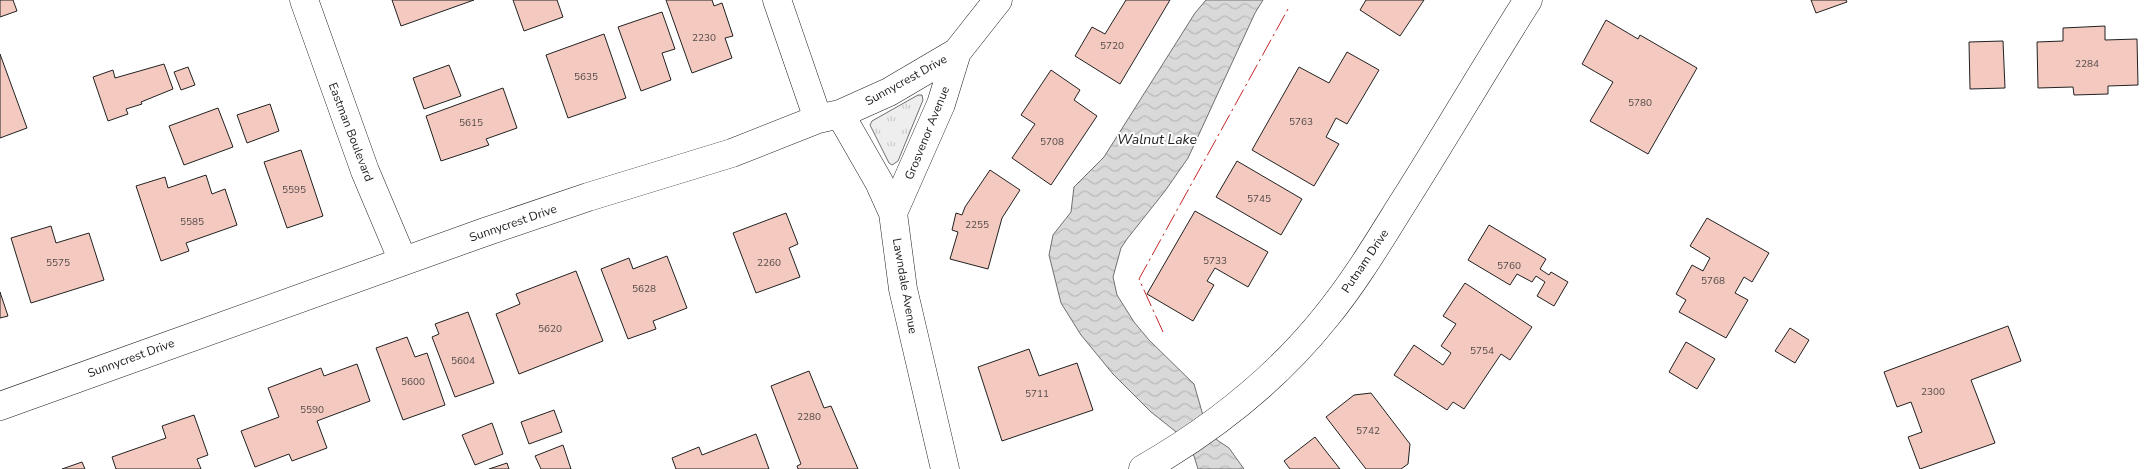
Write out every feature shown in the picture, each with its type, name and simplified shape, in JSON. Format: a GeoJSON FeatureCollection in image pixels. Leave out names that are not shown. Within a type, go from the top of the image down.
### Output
{"type":"FeatureCollection","features":[{"type":"Feature","properties":{"kind":"street","name":"Eastman Boulevard"},"geometry":{"type":"LineString","coordinates":[[304,0],[362,162],[403,261]]}},
{"type":"Feature","properties":{"kind":"street","name":"Lawndale Avenue"},"geometry":{"type":"LineString","coordinates":[[777,0],[829,116],[879,182],[893,213],[903,290],[945,469]]}},
{"type":"Feature","properties":{"kind":"street","name":"Sunnycrest Drive"},"geometry":{"type":"LineString","coordinates":[[0,406],[403,261],[588,198],[732,153],[889,92],[957,52],[998,0]]}},
{"type":"Feature","properties":{"kind":"street","name":"Putnam Drive"},"geometry":{"type":"LineString","coordinates":[[1151,464],[1233,408],[1297,350],[1325,318],[1360,271],[1528,0]]}},
{"type":"Feature","properties":{"kind":"street","name":"Grosvenor Avenue"},"geometry":{"type":"LineString","coordinates":[[893,213],[940,104],[957,52]]}},
{"type":"Feature","properties":{"kind":"green space"},"geometry":{"type":"Polygon","coordinates":[[[918,95],[922,95],[923,100],[898,161],[892,165],[889,163],[870,125],[872,121],[918,95]]]}},
{"type":"Feature","properties":{"kind":"water","name":"Walnut Lake"},"geometry":{"type":"Polygon","coordinates":[[[1206,0],[1263,0],[1255,13],[1188,158],[1121,248],[1113,277],[1117,295],[1134,322],[1149,340],[1194,384],[1204,419],[1217,440],[1229,448],[1244,469],[1198,469],[1194,456],[1180,435],[1151,412],[1113,374],[1081,335],[1061,303],[1049,255],[1053,235],[1071,212],[1074,187],[1104,157],[1195,13],[1206,0]]]}},
{"type":"Feature","properties":{"kind":"building"},"geometry":{"type":"Polygon","coordinates":[[[0,0],[13,0],[17,11],[0,17],[0,0]]]}},
{"type":"Feature","properties":{"kind":"building"},"geometry":{"type":"Polygon","coordinates":[[[392,0],[474,0],[401,26],[392,0]]]}},
{"type":"Feature","properties":{"kind":"building"},"geometry":{"type":"Polygon","coordinates":[[[513,0],[557,0],[563,17],[524,31],[513,0]]]}},
{"type":"Feature","properties":{"kind":"building"},"geometry":{"type":"Polygon","coordinates":[[[666,0],[712,0],[714,6],[722,3],[733,36],[725,38],[732,58],[692,73],[666,0]]]}},
{"type":"Feature","properties":{"kind":"building"},"geometry":{"type":"Polygon","coordinates":[[[1126,0],[1170,0],[1120,84],[1075,56],[1092,27],[1105,34],[1126,0]]]}},
{"type":"Feature","properties":{"kind":"building"},"geometry":{"type":"Polygon","coordinates":[[[1366,0],[1424,0],[1400,36],[1360,10],[1366,0]]]}},
{"type":"Feature","properties":{"kind":"building"},"geometry":{"type":"Polygon","coordinates":[[[1811,0],[1846,0],[1847,2],[1816,13],[1811,0]]]}},
{"type":"Feature","properties":{"kind":"building"},"geometry":{"type":"Polygon","coordinates":[[[662,12],[675,49],[662,53],[671,80],[641,91],[618,27],[662,12]]]}},
{"type":"Feature","properties":{"kind":"building"},"geometry":{"type":"Polygon","coordinates":[[[1606,20],[1638,39],[1640,35],[1697,68],[1648,154],[1590,121],[1613,82],[1582,64],[1606,20]]]}},
{"type":"Feature","properties":{"kind":"building"},"geometry":{"type":"Polygon","coordinates":[[[2105,26],[2105,40],[2137,39],[2138,85],[2108,86],[2108,94],[2074,95],[2073,87],[2038,88],[2037,42],[2063,41],[2063,28],[2105,26]]]}},
{"type":"Feature","properties":{"kind":"building"},"geometry":{"type":"Polygon","coordinates":[[[604,34],[626,98],[568,118],[546,55],[604,34]]]}},
{"type":"Feature","properties":{"kind":"building"},"geometry":{"type":"Polygon","coordinates":[[[2003,41],[2005,88],[1970,89],[1969,42],[2003,41]]]}},
{"type":"Feature","properties":{"kind":"building"},"geometry":{"type":"Polygon","coordinates":[[[1347,52],[1379,70],[1347,124],[1336,118],[1326,137],[1339,144],[1314,186],[1252,150],[1299,67],[1329,83],[1347,52]]]}},
{"type":"Feature","properties":{"kind":"building"},"geometry":{"type":"Polygon","coordinates":[[[0,54],[27,128],[0,138],[0,54]]]}},
{"type":"Feature","properties":{"kind":"building"},"geometry":{"type":"Polygon","coordinates":[[[164,64],[173,89],[141,102],[142,104],[126,109],[128,114],[108,121],[93,77],[113,70],[115,78],[164,64]]]}},
{"type":"Feature","properties":{"kind":"building"},"geometry":{"type":"Polygon","coordinates":[[[449,65],[461,96],[424,109],[413,78],[449,65]]]}},
{"type":"Feature","properties":{"kind":"building"},"geometry":{"type":"Polygon","coordinates":[[[188,67],[195,85],[181,90],[174,72],[188,67]]]}},
{"type":"Feature","properties":{"kind":"building"},"geometry":{"type":"Polygon","coordinates":[[[1051,70],[1080,90],[1074,100],[1097,116],[1051,185],[1012,158],[1035,124],[1021,115],[1051,70]]]}},
{"type":"Feature","properties":{"kind":"building"},"geometry":{"type":"Polygon","coordinates":[[[503,88],[517,128],[486,139],[489,145],[441,161],[426,116],[503,88]]]}},
{"type":"Feature","properties":{"kind":"building"},"geometry":{"type":"Polygon","coordinates":[[[270,104],[279,131],[247,143],[237,115],[270,104]]]}},
{"type":"Feature","properties":{"kind":"building"},"geometry":{"type":"Polygon","coordinates":[[[218,108],[233,147],[184,165],[169,126],[218,108]]]}},
{"type":"Feature","properties":{"kind":"building"},"geometry":{"type":"Polygon","coordinates":[[[301,150],[323,216],[287,228],[264,162],[301,150]]]}},
{"type":"Feature","properties":{"kind":"building"},"geometry":{"type":"Polygon","coordinates":[[[1237,161],[1302,199],[1281,235],[1216,197],[1237,161]]]}},
{"type":"Feature","properties":{"kind":"building"},"geometry":{"type":"Polygon","coordinates":[[[990,170],[1020,190],[1002,218],[988,269],[950,259],[958,232],[952,230],[956,213],[962,215],[965,207],[990,170]]]}},
{"type":"Feature","properties":{"kind":"building"},"geometry":{"type":"Polygon","coordinates":[[[206,175],[212,194],[225,189],[237,225],[186,243],[189,251],[161,261],[136,186],[165,177],[168,188],[206,175]]]}},
{"type":"Feature","properties":{"kind":"building"},"geometry":{"type":"Polygon","coordinates":[[[1195,211],[1268,252],[1248,287],[1215,268],[1207,281],[1214,285],[1193,321],[1147,294],[1195,211]]]}},
{"type":"Feature","properties":{"kind":"building"},"geometry":{"type":"Polygon","coordinates":[[[786,213],[798,244],[789,248],[800,277],[756,293],[733,233],[786,213]]]}},
{"type":"Feature","properties":{"kind":"building"},"geometry":{"type":"Polygon","coordinates":[[[1707,218],[1769,253],[1752,282],[1744,277],[1735,293],[1748,300],[1726,338],[1679,312],[1686,300],[1676,294],[1692,265],[1703,271],[1710,258],[1690,246],[1707,218]]]}},
{"type":"Feature","properties":{"kind":"building"},"geometry":{"type":"Polygon","coordinates":[[[1489,225],[1546,259],[1540,269],[1549,275],[1551,272],[1568,282],[1554,306],[1537,296],[1545,282],[1536,276],[1532,282],[1517,274],[1510,285],[1468,260],[1489,225]]]}},
{"type":"Feature","properties":{"kind":"building"},"geometry":{"type":"Polygon","coordinates":[[[51,226],[56,243],[89,233],[104,280],[31,303],[11,238],[51,226]]]}},
{"type":"Feature","properties":{"kind":"building"},"geometry":{"type":"Polygon","coordinates":[[[667,256],[687,308],[653,321],[656,329],[628,339],[601,269],[629,258],[633,269],[667,256]]]}},
{"type":"Feature","properties":{"kind":"building"},"geometry":{"type":"Polygon","coordinates":[[[576,271],[603,341],[519,374],[496,314],[520,304],[516,294],[576,271]]]}},
{"type":"Feature","properties":{"kind":"building"},"geometry":{"type":"Polygon","coordinates":[[[1465,283],[1532,327],[1510,360],[1501,354],[1464,409],[1453,402],[1447,410],[1394,375],[1414,345],[1443,365],[1451,353],[1441,346],[1456,324],[1443,316],[1465,283]]]}},
{"type":"Feature","properties":{"kind":"building"},"geometry":{"type":"Polygon","coordinates":[[[0,292],[8,316],[0,318],[0,292]]]}},
{"type":"Feature","properties":{"kind":"building"},"geometry":{"type":"Polygon","coordinates":[[[468,312],[494,383],[455,397],[432,337],[439,334],[435,324],[468,312]]]}},
{"type":"Feature","properties":{"kind":"building"},"geometry":{"type":"Polygon","coordinates":[[[2008,326],[2021,361],[1971,380],[1995,443],[1920,469],[1908,437],[1922,432],[1911,402],[1897,407],[1884,372],[2008,326]]]}},
{"type":"Feature","properties":{"kind":"building"},"geometry":{"type":"Polygon","coordinates":[[[1790,328],[1809,340],[1795,363],[1775,351],[1790,328]]]}},
{"type":"Feature","properties":{"kind":"building"},"geometry":{"type":"Polygon","coordinates":[[[407,337],[415,357],[427,353],[445,405],[403,420],[376,348],[407,337]]]}},
{"type":"Feature","properties":{"kind":"building"},"geometry":{"type":"Polygon","coordinates":[[[1686,342],[1715,359],[1697,389],[1669,372],[1686,342]]]}},
{"type":"Feature","properties":{"kind":"building"},"geometry":{"type":"Polygon","coordinates":[[[1029,349],[1039,376],[1077,363],[1093,410],[1002,441],[978,367],[1029,349]]]}},
{"type":"Feature","properties":{"kind":"building"},"geometry":{"type":"Polygon","coordinates":[[[357,364],[370,401],[317,421],[327,448],[292,461],[289,454],[255,467],[241,431],[279,417],[268,388],[321,368],[324,376],[357,364]]]}},
{"type":"Feature","properties":{"kind":"building"},"geometry":{"type":"Polygon","coordinates":[[[809,371],[824,408],[831,406],[858,469],[798,469],[797,466],[801,464],[771,386],[809,371]]]}},
{"type":"Feature","properties":{"kind":"building"},"geometry":{"type":"Polygon","coordinates":[[[1371,393],[1410,444],[1408,464],[1401,469],[1366,469],[1326,417],[1354,395],[1371,393]]]}},
{"type":"Feature","properties":{"kind":"building"},"geometry":{"type":"Polygon","coordinates":[[[554,410],[562,432],[529,444],[521,422],[554,410]]]}},
{"type":"Feature","properties":{"kind":"building"},"geometry":{"type":"Polygon","coordinates":[[[194,415],[208,455],[197,459],[201,469],[116,469],[112,457],[166,438],[162,426],[194,415]]]}},
{"type":"Feature","properties":{"kind":"building"},"geometry":{"type":"Polygon","coordinates":[[[492,423],[503,454],[475,465],[462,435],[492,423]]]}},
{"type":"Feature","properties":{"kind":"building"},"geometry":{"type":"Polygon","coordinates":[[[756,434],[769,469],[676,469],[672,458],[699,447],[702,455],[756,434]]]}},
{"type":"Feature","properties":{"kind":"building"},"geometry":{"type":"Polygon","coordinates":[[[1315,437],[1340,469],[1290,469],[1284,461],[1315,437]]]}},
{"type":"Feature","properties":{"kind":"building"},"geometry":{"type":"Polygon","coordinates":[[[563,445],[571,469],[541,469],[535,456],[563,445]]]}},
{"type":"Feature","properties":{"kind":"building"},"geometry":{"type":"Polygon","coordinates":[[[82,462],[85,469],[62,469],[82,462]]]}},
{"type":"Feature","properties":{"kind":"building"},"geometry":{"type":"Polygon","coordinates":[[[507,463],[509,469],[489,469],[507,463]]]}},
{"type":"Feature","properties":{"kind":"power"},"geometry":{"type":"LineString","coordinates":[[1163,332],[1139,279],[1288,9]]}}]}
